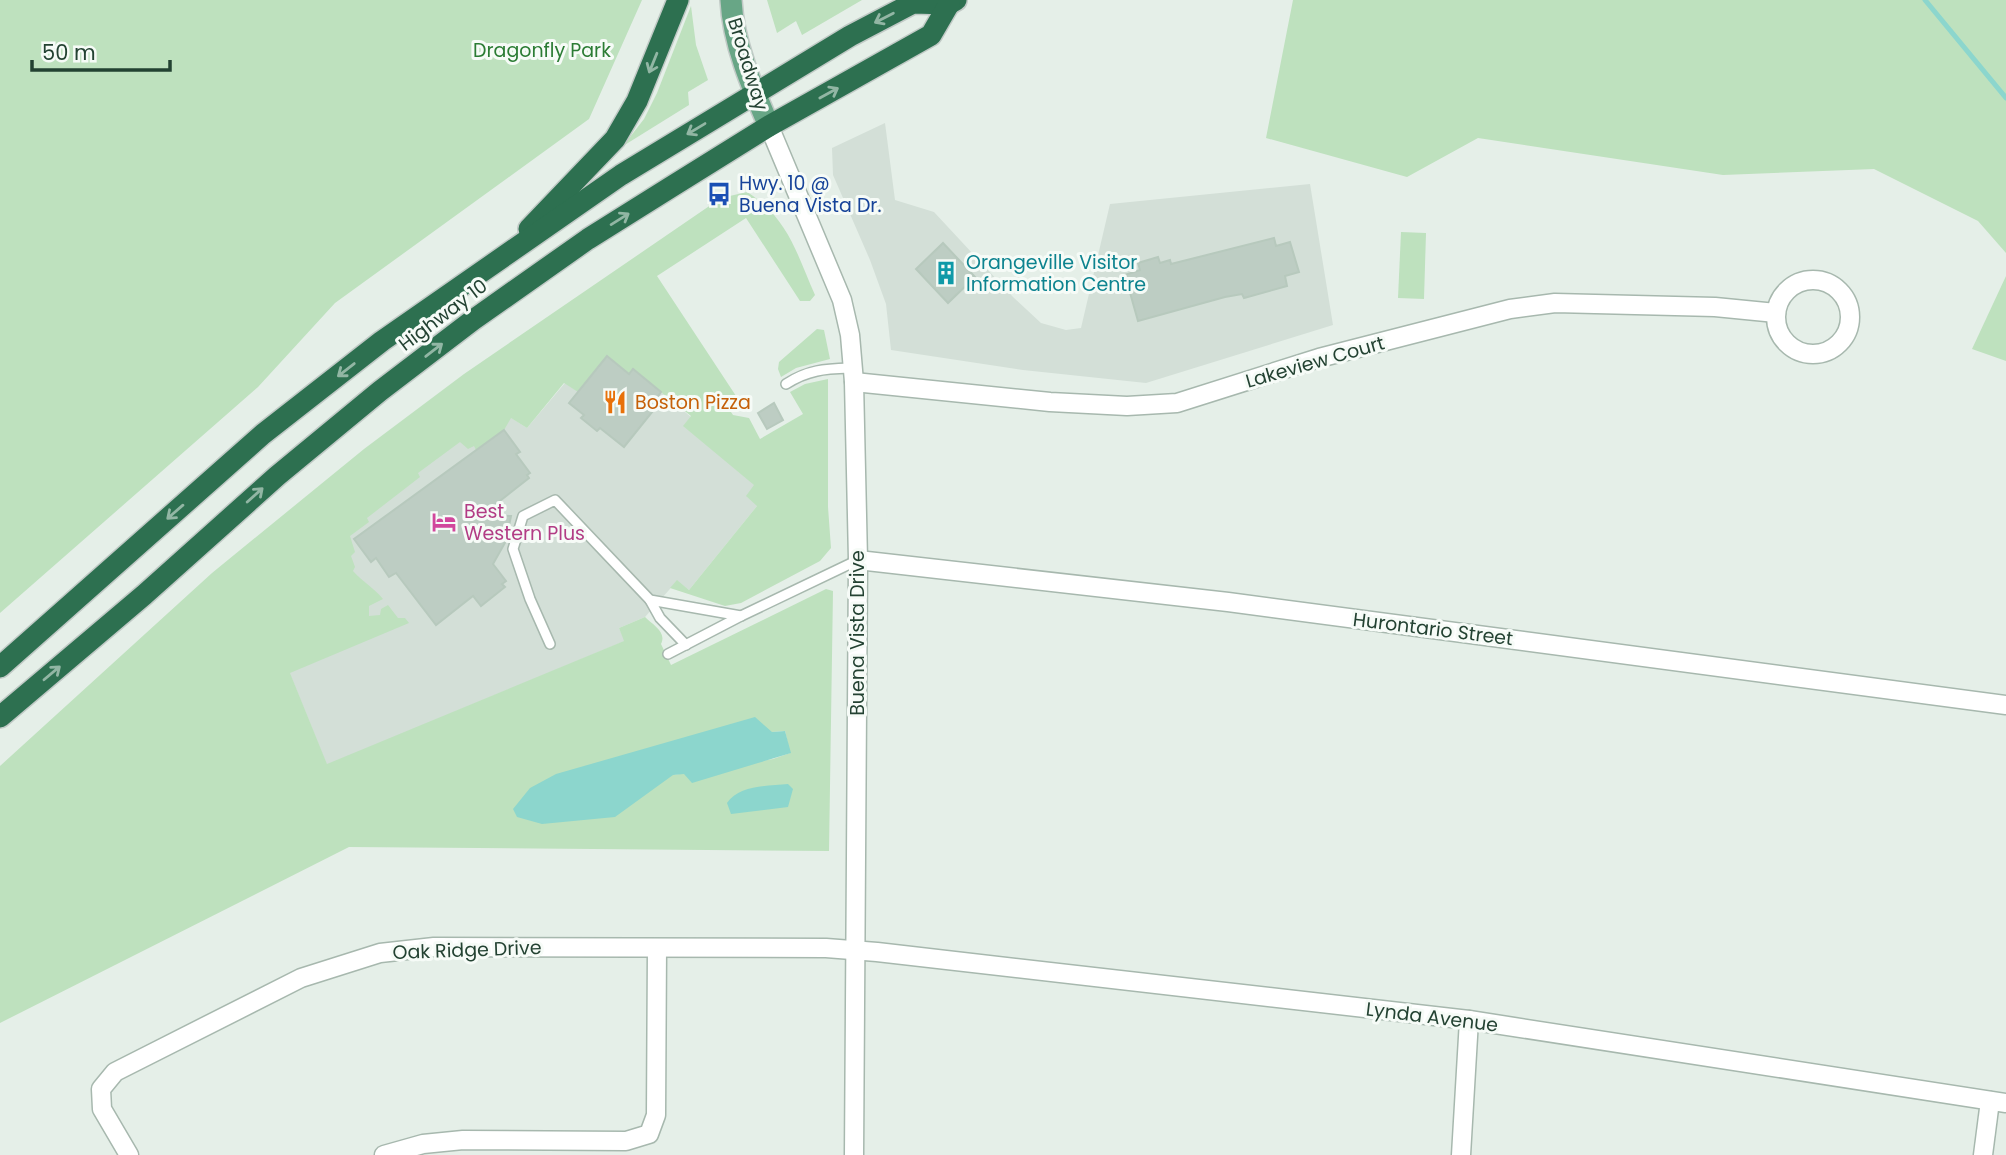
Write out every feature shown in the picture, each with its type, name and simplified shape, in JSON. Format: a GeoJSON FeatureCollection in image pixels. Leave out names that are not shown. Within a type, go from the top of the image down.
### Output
{"type":"FeatureCollection","features":[{"type":"Feature","properties":{"kind":"highway"},"geometry":{"type":"LineString","coordinates":[[502,260],[615,139],[637,102],[678,0]]}},
{"type":"Feature","properties":{"kind":"highway","name":"Highway 10"},"geometry":{"type":"LineString","coordinates":[[0,667],[263,434],[382,341],[621,175],[850,36],[913,3],[953,2]]}},
{"type":"Feature","properties":{"kind":"highway","name":"Highway 10"},"geometry":{"type":"LineString","coordinates":[[0,717],[144,595],[277,476],[473,320],[588,239],[769,126],[931,35],[953,2]]}},
{"type":"Feature","properties":{"kind":"main road","name":"Broadway"},"geometry":{"type":"LineString","coordinates":[[731,0],[741,52],[769,126]]}},
{"type":"Feature","properties":{"kind":"street","name":"Buena Vista Drive"},"geometry":{"type":"LineString","coordinates":[[769,126],[842,300],[850,335],[858,560],[854,1155]]}},
{"type":"Feature","properties":{"kind":"street"},"geometry":{"type":"LineString","coordinates":[[1815,280],[1834,287],[1845,299],[1849,322],[1838,344],[1828,351],[1804,353],[1791,347],[1782,338],[1776,313],[1782,297],[1791,287],[1802,281],[1815,280]]}},
{"type":"Feature","properties":{"kind":"street","name":"Lakeview Court"},"geometry":{"type":"LineString","coordinates":[[853,375],[1049,402],[1127,406],[1164,404],[1177,403],[1319,358],[1510,309],[1568,303],[1715,307],[1776,313]]}},
{"type":"Feature","properties":{"kind":"street","name":"Hurontario Street"},"geometry":{"type":"LineString","coordinates":[[858,560],[1227,602],[2006,705]]}},
{"type":"Feature","properties":{"kind":"street","name":"Oak Ridge Drive"},"geometry":{"type":"LineString","coordinates":[[129,1155],[102,1109],[101,1089],[115,1072],[301,978],[380,953],[434,947],[826,948],[856,951]]}},
{"type":"Feature","properties":{"kind":"street"},"geometry":{"type":"LineString","coordinates":[[384,1155],[437,1142],[626,1141],[649,1134],[656,1115],[657,948]]}},
{"type":"Feature","properties":{"kind":"street","name":"Lynda Avenue"},"geometry":{"type":"LineString","coordinates":[[856,951],[1468,1020],[1998,1102]]}},
{"type":"Feature","properties":{"kind":"street"},"geometry":{"type":"LineString","coordinates":[[1461,1155],[1468,1020]]}},
{"type":"Feature","properties":{"kind":"street"},"geometry":{"type":"LineString","coordinates":[[1983,1155],[1998,1102]]}},
{"type":"Feature","properties":{"kind":"lane"},"geometry":{"type":"LineString","coordinates":[[786,384],[817,369],[853,375]]}},
{"type":"Feature","properties":{"kind":"lane"},"geometry":{"type":"LineString","coordinates":[[550,644],[530,599],[513,548],[523,516],[555,500],[650,600],[660,618],[686,645]]}},
{"type":"Feature","properties":{"kind":"lane"},"geometry":{"type":"LineString","coordinates":[[668,654],[858,560]]}},
{"type":"Feature","properties":{"kind":"lane"},"geometry":{"type":"LineString","coordinates":[[650,600],[741,616]]}},
{"type":"Feature","properties":{"kind":"shaded area"},"geometry":{"type":"Polygon","coordinates":[[[885,123],[895,200],[934,212],[1013,297],[1041,323],[1066,330],[1081,328],[1110,204],[1310,184],[1333,325],[1146,383],[1023,370],[891,350],[886,304],[833,175],[832,148],[885,123]]]}},
{"type":"Feature","properties":{"kind":"shaded area"},"geometry":{"type":"Polygon","coordinates":[[[607,356],[633,369],[691,417],[684,426],[755,485],[757,506],[689,590],[677,581],[645,617],[619,628],[625,641],[327,765],[286,664],[315,562],[455,424],[510,417],[527,428],[565,383],[579,392],[607,356]]]}},
{"type":"Feature","properties":{"kind":"green space","name":"Dragonfly Park"},"geometry":{"type":"Polygon","coordinates":[[[0,0],[642,0],[589,119],[335,303],[258,387],[0,613],[0,0]]]}},
{"type":"Feature","properties":{"kind":"green space"},"geometry":{"type":"Polygon","coordinates":[[[767,0],[862,0],[802,35],[796,21],[777,33],[767,0]]]}},
{"type":"Feature","properties":{"kind":"green space"},"geometry":{"type":"Polygon","coordinates":[[[1293,0],[2006,0],[2006,253],[1978,221],[1874,169],[1723,175],[1478,138],[1407,177],[1266,138],[1293,0]]]}},
{"type":"Feature","properties":{"kind":"green space"},"geometry":{"type":"Polygon","coordinates":[[[691,6],[696,45],[708,80],[688,92],[689,105],[623,146],[644,119],[657,93],[691,6]]]}},
{"type":"Feature","properties":{"kind":"green space"},"geometry":{"type":"Polygon","coordinates":[[[747,192],[772,213],[796,250],[815,295],[810,301],[800,301],[746,218],[657,276],[738,399],[727,406],[733,415],[749,418],[760,439],[803,414],[790,392],[805,384],[828,379],[828,507],[831,548],[820,561],[741,603],[725,606],[670,588],[677,580],[689,590],[757,506],[746,496],[754,485],[683,426],[691,416],[633,370],[629,374],[607,356],[578,392],[564,383],[527,428],[511,418],[504,430],[476,450],[474,446],[468,449],[460,442],[418,473],[420,477],[367,518],[369,522],[350,536],[355,552],[351,556],[355,567],[353,571],[383,599],[369,606],[369,616],[380,615],[381,609],[388,605],[398,618],[405,618],[409,623],[290,673],[327,764],[624,641],[619,628],[645,617],[661,632],[661,644],[671,665],[826,589],[833,591],[829,851],[349,847],[0,1023],[0,766],[212,573],[364,449],[464,374],[721,198],[747,192]],[[785,731],[772,732],[673,775],[773,759],[790,753],[785,731]]]}},
{"type":"Feature","properties":{"kind":"green space"},"geometry":{"type":"Polygon","coordinates":[[[1401,232],[1426,233],[1424,299],[1398,298],[1401,232]]]}},
{"type":"Feature","properties":{"kind":"green space"},"geometry":{"type":"Polygon","coordinates":[[[2006,276],[2006,361],[1972,349],[2006,276]]]}},
{"type":"Feature","properties":{"kind":"green space"},"geometry":{"type":"Polygon","coordinates":[[[817,329],[824,330],[830,359],[796,368],[781,377],[779,362],[817,329]]]}},
{"type":"Feature","properties":{"kind":"water"},"geometry":{"type":"Polygon","coordinates":[[[755,717],[772,732],[785,731],[791,753],[692,783],[684,774],[673,775],[615,817],[542,824],[517,817],[513,809],[530,788],[556,774],[755,717]]]}},
{"type":"Feature","properties":{"kind":"water"},"geometry":{"type":"Polygon","coordinates":[[[788,784],[793,789],[788,807],[731,814],[727,803],[739,793],[754,788],[788,784]]]}},
{"type":"Feature","properties":{"kind":"building"},"geometry":{"type":"Polygon","coordinates":[[[1274,238],[1276,246],[1290,242],[1299,272],[1285,276],[1287,286],[1244,298],[1242,294],[1225,297],[1138,321],[1125,275],[1140,270],[1138,263],[1158,257],[1160,263],[1170,260],[1171,264],[1274,238]]]}},
{"type":"Feature","properties":{"kind":"building","name":"Orangeville Visitor Information Centre"},"geometry":{"type":"Polygon","coordinates":[[[943,243],[975,277],[948,303],[916,269],[943,243]]]}},
{"type":"Feature","properties":{"kind":"building","name":"Boston Pizza"},"geometry":{"type":"Polygon","coordinates":[[[607,356],[629,374],[633,369],[661,392],[657,398],[661,401],[624,447],[600,428],[597,431],[581,418],[584,415],[569,403],[607,356]]]}},
{"type":"Feature","properties":{"kind":"building"},"geometry":{"type":"Polygon","coordinates":[[[774,403],[783,420],[767,429],[758,413],[774,403]]]}},
{"type":"Feature","properties":{"kind":"building","name":"Best Western Plus"},"geometry":{"type":"Polygon","coordinates":[[[504,430],[520,452],[516,454],[530,473],[527,475],[529,478],[482,515],[511,516],[506,541],[493,564],[506,581],[502,584],[505,587],[481,606],[473,596],[436,625],[396,573],[389,577],[376,558],[371,562],[354,539],[504,430]]]}},
{"type":"Feature","properties":{"kind":"waterway"},"geometry":{"type":"LineString","coordinates":[[1925,0],[2006,98]]}},
{"type":"Feature","properties":{"kind":"place","name":"Hwy. 10 @ Buena Vista Dr."},"geometry":{"type":"Point","coordinates":[719,194]}},
{"type":"Feature","properties":{"kind":"place","name":"Orangeville Visitor Information Centre"},"geometry":{"type":"Point","coordinates":[946,273]}},
{"type":"Feature","properties":{"kind":"place","name":"Boston Pizza"},"geometry":{"type":"Point","coordinates":[615,402]}},
{"type":"Feature","properties":{"kind":"place","name":"Best Western Plus"},"geometry":{"type":"Point","coordinates":[444,522]}}]}
